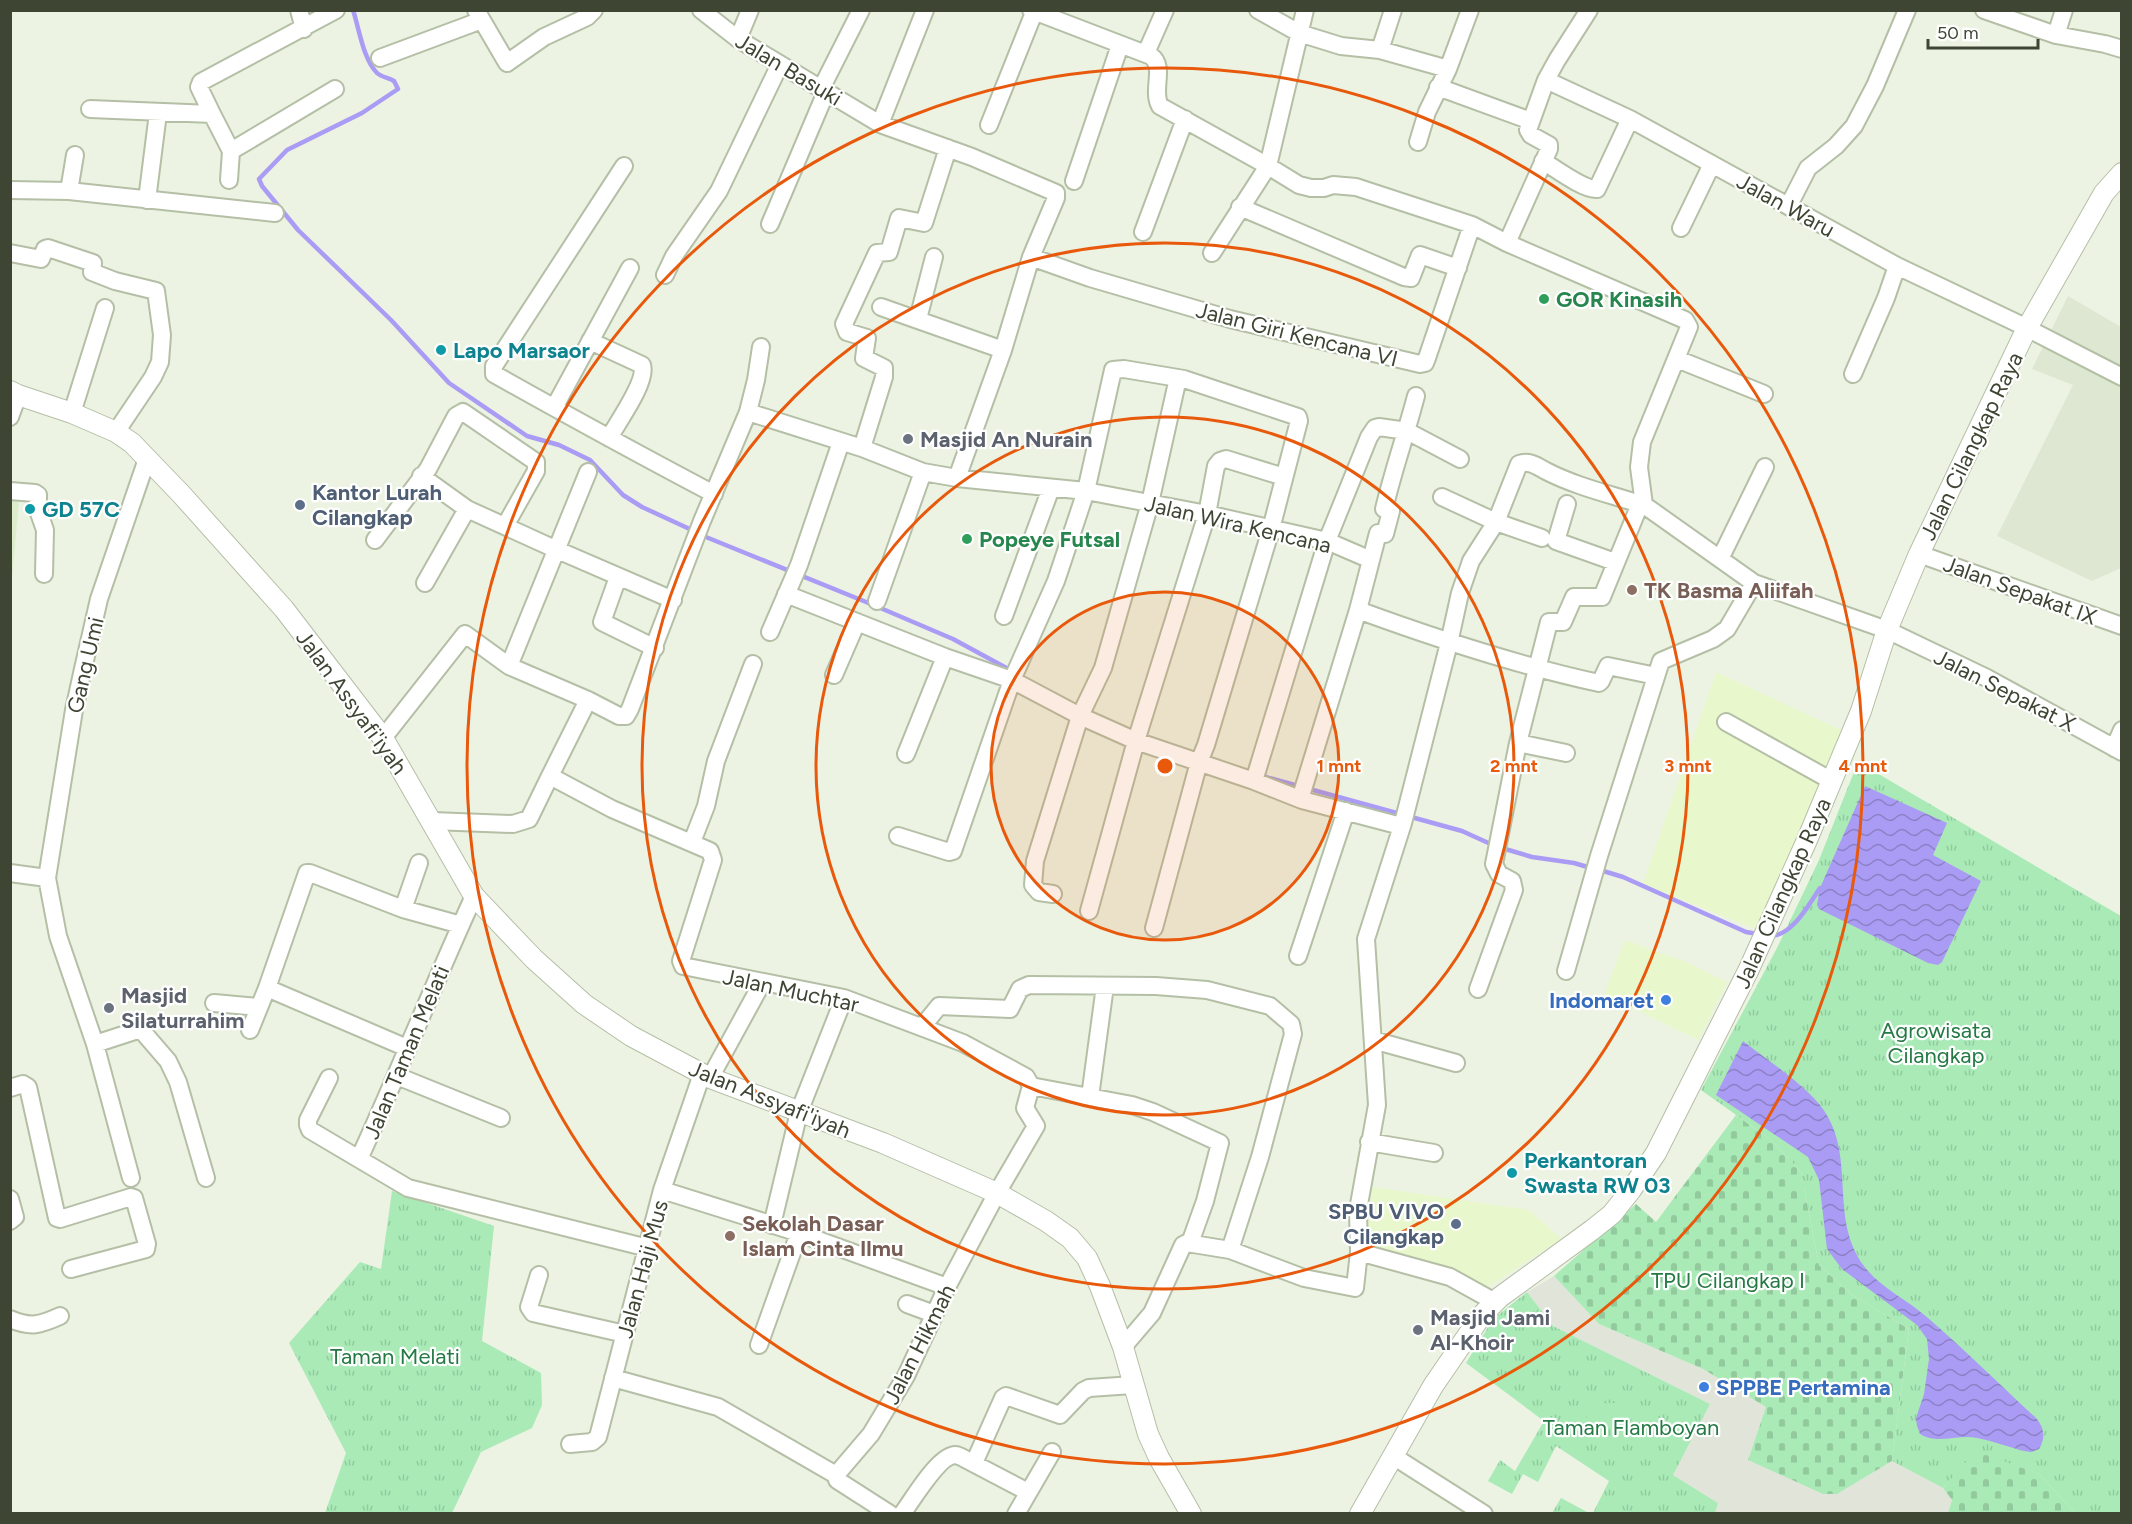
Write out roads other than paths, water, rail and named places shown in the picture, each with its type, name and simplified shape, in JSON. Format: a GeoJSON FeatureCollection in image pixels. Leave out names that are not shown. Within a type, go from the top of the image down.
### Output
{"type":"FeatureCollection","features":[{"type":"Feature","properties":{"kind":"street"},"geometry":{"type":"LineString","coordinates":[[299,10],[304,29]]}},
{"type":"Feature","properties":{"kind":"street"},"geometry":{"type":"LineString","coordinates":[[229,180],[231,151],[199,87],[201,82],[336,10]]}},
{"type":"Feature","properties":{"kind":"street"},"geometry":{"type":"LineString","coordinates":[[380,58],[479,15],[507,63],[544,37],[587,17],[594,10]]}},
{"type":"Feature","properties":{"kind":"street","name":"Jalan Basuki"},"geometry":{"type":"LineString","coordinates":[[701,10],[738,39],[880,124],[948,148],[1056,193],[1056,198],[1031,257]]}},
{"type":"Feature","properties":{"kind":"street"},"geometry":{"type":"LineString","coordinates":[[738,39],[750,10]]}},
{"type":"Feature","properties":{"kind":"street"},"geometry":{"type":"LineString","coordinates":[[770,224],[824,91],[861,10]]}},
{"type":"Feature","properties":{"kind":"street"},"geometry":{"type":"LineString","coordinates":[[880,124],[925,10]]}},
{"type":"Feature","properties":{"kind":"street"},"geometry":{"type":"LineString","coordinates":[[1146,53],[1165,10]]}},
{"type":"Feature","properties":{"kind":"street"},"geometry":{"type":"LineString","coordinates":[[1258,10],[1299,33],[1341,46],[1380,50],[1448,69]]}},
{"type":"Feature","properties":{"kind":"street"},"geometry":{"type":"LineString","coordinates":[[1212,253],[1268,166],[1305,10]]}},
{"type":"Feature","properties":{"kind":"street"},"geometry":{"type":"LineString","coordinates":[[1380,50],[1393,10]]}},
{"type":"Feature","properties":{"kind":"street"},"geometry":{"type":"LineString","coordinates":[[1418,142],[1470,10]]}},
{"type":"Feature","properties":{"kind":"street"},"geometry":{"type":"LineString","coordinates":[[1507,243],[1549,149],[1548,145],[1530,135],[1529,125],[1546,80],[1589,10]]}},
{"type":"Feature","properties":{"kind":"street"},"geometry":{"type":"LineString","coordinates":[[1789,205],[1808,168],[1836,146],[1854,126],[1875,86],[1907,10]]}},
{"type":"Feature","properties":{"kind":"street"},"geometry":{"type":"LineString","coordinates":[[1984,10],[2056,34],[2121,49]]}},
{"type":"Feature","properties":{"kind":"street"},"geometry":{"type":"LineString","coordinates":[[2056,34],[2064,10]]}},
{"type":"Feature","properties":{"kind":"street"},"geometry":{"type":"LineString","coordinates":[[989,126],[1033,11],[1146,53],[1156,60],[1158,65],[1156,99],[1160,106],[1299,185],[1311,188],[1324,188],[1333,184],[1356,187],[1472,225],[1507,243],[1685,320],[1689,327],[1642,441],[1639,467],[1642,505],[1601,597],[1574,597],[1563,622],[1549,622],[1518,743],[1494,864],[1499,874],[1512,881],[1514,890],[1478,989]]}},
{"type":"Feature","properties":{"kind":"street"},"geometry":{"type":"LineString","coordinates":[[1074,181],[1120,45]]}},
{"type":"Feature","properties":{"kind":"street"},"geometry":{"type":"LineString","coordinates":[[665,275],[675,256],[719,191],[780,64]]}},
{"type":"Feature","properties":{"kind":"street","name":"Jalan Waru"},"geometry":{"type":"LineString","coordinates":[[1546,80],[1630,119],[1897,266],[2027,328],[2121,378]]}},
{"type":"Feature","properties":{"kind":"street"},"geometry":{"type":"LineString","coordinates":[[1438,87],[1529,125]]}},
{"type":"Feature","properties":{"kind":"street"},"geometry":{"type":"LineString","coordinates":[[231,151],[335,89]]}},
{"type":"Feature","properties":{"kind":"street"},"geometry":{"type":"LineString","coordinates":[[90,109],[212,114]]}},
{"type":"Feature","properties":{"kind":"street"},"geometry":{"type":"LineString","coordinates":[[147,200],[158,113]]}},
{"type":"Feature","properties":{"kind":"street"},"geometry":{"type":"LineString","coordinates":[[1143,231],[1185,119]]}},
{"type":"Feature","properties":{"kind":"street"},"geometry":{"type":"LineString","coordinates":[[1543,161],[1583,185],[1593,190],[1597,189],[1630,119]]}},
{"type":"Feature","properties":{"kind":"street"},"geometry":{"type":"LineString","coordinates":[[861,448],[884,377],[884,368],[864,358],[867,338],[847,332],[844,324],[877,253],[889,252],[899,218],[924,223],[948,148]]}},
{"type":"Feature","properties":{"kind":"street"},"geometry":{"type":"LineString","coordinates":[[69,191],[75,155]]}},
{"type":"Feature","properties":{"kind":"street"},"geometry":{"type":"LineString","coordinates":[[1681,228],[1712,164]]}},
{"type":"Feature","properties":{"kind":"street"},"geometry":{"type":"LineString","coordinates":[[624,166],[494,366],[494,374],[714,494]]}},
{"type":"Feature","properties":{"kind":"street","name":"Jalan Cilangkap Raya"},"geometry":{"type":"LineString","coordinates":[[1360,1514],[1438,1378],[1481,1316],[1495,1302],[1612,1214],[1656,1153],[1760,945],[1832,781],[1861,711],[1887,630],[1918,554],[2027,328],[2104,193],[2121,173]]}},
{"type":"Feature","properties":{"kind":"street"},"geometry":{"type":"LineString","coordinates":[[10,190],[69,191],[275,213]]}},
{"type":"Feature","properties":{"kind":"street"},"geometry":{"type":"LineString","coordinates":[[1240,207],[1404,277],[1411,278],[1420,255],[1458,268]]}},
{"type":"Feature","properties":{"kind":"street","name":"Jalan Giri Kencana VI"},"geometry":{"type":"LineString","coordinates":[[1031,257],[1090,278],[1230,319],[1420,364],[1425,363],[1427,358],[1472,225]]}},
{"type":"Feature","properties":{"kind":"street"},"geometry":{"type":"LineString","coordinates":[[10,253],[41,259],[45,249],[48,248],[93,263],[92,272],[104,277],[156,291],[162,335],[160,362],[153,377],[116,432]]}},
{"type":"Feature","properties":{"kind":"street"},"geometry":{"type":"LineString","coordinates":[[957,478],[1003,350],[1031,257]]}},
{"type":"Feature","properties":{"kind":"street"},"geometry":{"type":"LineString","coordinates":[[918,320],[934,258]]}},
{"type":"Feature","properties":{"kind":"street"},"geometry":{"type":"LineString","coordinates":[[1853,374],[1897,266]]}},
{"type":"Feature","properties":{"kind":"street"},"geometry":{"type":"LineString","coordinates":[[555,406],[630,268]]}},
{"type":"Feature","properties":{"kind":"street"},"geometry":{"type":"LineString","coordinates":[[881,307],[1003,350]]}},
{"type":"Feature","properties":{"kind":"street"},"geometry":{"type":"LineString","coordinates":[[72,413],[105,308]]}},
{"type":"Feature","properties":{"kind":"street"},"geometry":{"type":"LineString","coordinates":[[591,341],[642,365],[644,371],[639,385],[609,438]]}},
{"type":"Feature","properties":{"kind":"street"},"geometry":{"type":"LineString","coordinates":[[383,738],[465,634],[509,666],[619,716],[626,716],[655,648],[696,536],[748,412],[761,346]]}},
{"type":"Feature","properties":{"kind":"street"},"geometry":{"type":"LineString","coordinates":[[1677,359],[1764,394]]}},
{"type":"Feature","properties":{"kind":"street"},"geometry":{"type":"LineString","coordinates":[[898,836],[953,851],[1015,674],[1056,581],[1086,491],[1113,370],[1124,369],[1178,378],[1298,417],[1299,424],[1271,529],[1202,755],[1154,928]]}},
{"type":"Feature","properties":{"kind":"street"},"geometry":{"type":"LineString","coordinates":[[1053,894],[1039,892],[1034,885],[1035,861],[1083,710],[1103,668],[1150,504],[1178,378]]}},
{"type":"Feature","properties":{"kind":"street"},"geometry":{"type":"LineString","coordinates":[[10,417],[14,393]]}},
{"type":"Feature","properties":{"kind":"street","name":"Jalan Assyafi'iyah"},"geometry":{"type":"LineString","coordinates":[[14,393],[72,413],[116,432],[132,443],[147,459],[284,609],[383,738],[474,897],[534,959],[584,1004],[631,1036],[706,1076],[883,1143],[994,1199],[1046,1221],[1070,1238],[1087,1258],[1096,1277],[1123,1347],[1148,1434],[1191,1514]]}},
{"type":"Feature","properties":{"kind":"street"},"geometry":{"type":"LineString","coordinates":[[1303,791],[1358,610],[1378,533],[1385,534],[1391,511],[1384,509],[1392,472],[1407,431],[1416,396]]}},
{"type":"Feature","properties":{"kind":"street","name":"Jalan Wira Kencana"},"geometry":{"type":"LineString","coordinates":[[748,412],[861,448],[923,472],[957,478],[1086,491],[1207,514],[1326,541],[1371,560]]}},
{"type":"Feature","properties":{"kind":"street"},"geometry":{"type":"LineString","coordinates":[[375,540],[429,469],[459,413],[466,413],[536,462],[537,471],[505,526]]}},
{"type":"Feature","properties":{"kind":"street"},"geometry":{"type":"LineString","coordinates":[[1256,775],[1326,541],[1360,458],[1375,428],[1407,431],[1460,459]]}},
{"type":"Feature","properties":{"kind":"street"},"geometry":{"type":"LineString","coordinates":[[770,632],[797,570],[841,442]]}},
{"type":"Feature","properties":{"kind":"street","name":"Gang Umi"},"geometry":{"type":"LineString","coordinates":[[131,1178],[95,1044],[58,936],[47,878],[82,669],[99,599],[147,459]]}},
{"type":"Feature","properties":{"kind":"street"},"geometry":{"type":"LineString","coordinates":[[1089,911],[1138,734],[1207,514],[1216,466],[1220,461],[1226,459],[1284,477]]}},
{"type":"Feature","properties":{"kind":"street","name":"Jalan Sepakat X"},"geometry":{"type":"LineString","coordinates":[[1496,522],[1519,464],[1524,462],[1532,464],[1554,475],[1642,505],[1754,583],[1887,630],[1987,678],[2118,750]]}},
{"type":"Feature","properties":{"kind":"street"},"geometry":{"type":"LineString","coordinates":[[1720,559],[1765,467]]}},
{"type":"Feature","properties":{"kind":"street"},"geometry":{"type":"LineString","coordinates":[[509,666],[588,472]]}},
{"type":"Feature","properties":{"kind":"street"},"geometry":{"type":"LineString","coordinates":[[877,601],[923,472]]}},
{"type":"Feature","properties":{"kind":"street"},"geometry":{"type":"LineString","coordinates":[[422,476],[467,509],[673,600]]}},
{"type":"Feature","properties":{"kind":"street"},"geometry":{"type":"LineString","coordinates":[[1004,616],[1051,488]]}},
{"type":"Feature","properties":{"kind":"street"},"geometry":{"type":"LineString","coordinates":[[10,491],[38,495],[38,510],[45,530],[44,574]]}},
{"type":"Feature","properties":{"kind":"street"},"geometry":{"type":"LineString","coordinates":[[1442,497],[1496,522],[1542,538]]}},
{"type":"Feature","properties":{"kind":"street"},"geometry":{"type":"LineString","coordinates":[[1567,504],[1556,541],[1616,562]]}},
{"type":"Feature","properties":{"kind":"street"},"geometry":{"type":"LineString","coordinates":[[425,583],[467,509]]}},
{"type":"Feature","properties":{"kind":"street"},"geometry":{"type":"LineString","coordinates":[[1188,1243],[1230,1250],[1304,1278],[1355,1288],[1359,1252],[1358,1210],[1377,1105],[1366,939],[1404,819],[1460,593],[1471,561],[1496,522]]}},
{"type":"Feature","properties":{"kind":"street","name":"Jalan Sepakat IX"},"geometry":{"type":"LineString","coordinates":[[1918,554],[2121,626]]}},
{"type":"Feature","properties":{"kind":"street"},"geometry":{"type":"LineString","coordinates":[[618,577],[602,622],[655,648]]}},
{"type":"Feature","properties":{"kind":"street"},"geometry":{"type":"LineString","coordinates":[[1566,971],[1599,856],[1661,661],[1713,639],[1727,629],[1754,583]]}},
{"type":"Feature","properties":{"kind":"street"},"geometry":{"type":"LineString","coordinates":[[786,594],[945,657],[1015,674],[1083,710],[1138,734],[1303,791],[1347,811],[1404,819]]}},
{"type":"Feature","properties":{"kind":"street"},"geometry":{"type":"LineString","coordinates":[[1358,610],[1449,643],[1536,669],[1599,683],[1608,666],[1656,676]]}},
{"type":"Feature","properties":{"kind":"street"},"geometry":{"type":"LineString","coordinates":[[834,675],[857,622]]}},
{"type":"Feature","properties":{"kind":"street"},"geometry":{"type":"LineString","coordinates":[[906,754],[945,657]]}},
{"type":"Feature","properties":{"kind":"street"},"geometry":{"type":"LineString","coordinates":[[692,842],[706,806],[716,761],[753,664]]}},
{"type":"Feature","properties":{"kind":"street"},"geometry":{"type":"LineString","coordinates":[[432,821],[513,824],[529,819],[588,700]]}},
{"type":"Feature","properties":{"kind":"street"},"geometry":{"type":"LineString","coordinates":[[1726,722],[1832,781]]}},
{"type":"Feature","properties":{"kind":"street"},"geometry":{"type":"LineString","coordinates":[[2118,750],[2121,730]]}},
{"type":"Feature","properties":{"kind":"street"},"geometry":{"type":"LineString","coordinates":[[1518,743],[1566,753]]}},
{"type":"Feature","properties":{"kind":"street","name":"Jalan Muchtar"},"geometry":{"type":"LineString","coordinates":[[550,776],[612,809],[710,851],[713,860],[681,961],[683,966],[844,998],[963,1043],[1026,1077],[1030,1086]]}},
{"type":"Feature","properties":{"kind":"street"},"geometry":{"type":"LineString","coordinates":[[1298,956],[1347,811]]}},
{"type":"Feature","properties":{"kind":"street"},"geometry":{"type":"LineString","coordinates":[[403,909],[419,863]]}},
{"type":"Feature","properties":{"kind":"street"},"geometry":{"type":"LineString","coordinates":[[10,873],[47,878]]}},
{"type":"Feature","properties":{"kind":"street"},"geometry":{"type":"LineString","coordinates":[[250,1030],[307,873],[403,909],[460,926]]}},
{"type":"Feature","properties":{"kind":"street","name":"Jalan Taman Melati"},"geometry":{"type":"LineString","coordinates":[[474,897],[359,1159],[408,1188],[648,1248]]}},
{"type":"Feature","properties":{"kind":"street","name":"Jalan Haji Mus"},"geometry":{"type":"LineString","coordinates":[[570,1444],[592,1442],[598,1437],[662,1190],[706,1076],[762,982]]}},
{"type":"Feature","properties":{"kind":"street"},"geometry":{"type":"LineString","coordinates":[[922,1027],[939,1006],[1010,1009],[1020,989],[1029,985],[1156,986],[1207,990],[1270,1006],[1291,1024],[1293,1034],[1260,1157],[1230,1250]]}},
{"type":"Feature","properties":{"kind":"street"},"geometry":{"type":"LineString","coordinates":[[1090,1097],[1105,986]]}},
{"type":"Feature","properties":{"kind":"street"},"geometry":{"type":"LineString","coordinates":[[267,988],[407,1048]]}},
{"type":"Feature","properties":{"kind":"street"},"geometry":{"type":"LineString","coordinates":[[772,1225],[799,1112],[844,998]]}},
{"type":"Feature","properties":{"kind":"street"},"geometry":{"type":"LineString","coordinates":[[214,1003],[259,1007]]}},
{"type":"Feature","properties":{"kind":"street"},"geometry":{"type":"LineString","coordinates":[[95,1044],[138,1030],[143,1032],[168,1061],[178,1082],[206,1178]]}},
{"type":"Feature","properties":{"kind":"street"},"geometry":{"type":"LineString","coordinates":[[1372,1040],[1456,1063]]}},
{"type":"Feature","properties":{"kind":"street"},"geometry":{"type":"LineString","coordinates":[[397,1076],[501,1118]]}},
{"type":"Feature","properties":{"kind":"street"},"geometry":{"type":"LineString","coordinates":[[329,1077],[308,1120],[308,1125],[310,1130],[359,1159]]}},
{"type":"Feature","properties":{"kind":"street"},"geometry":{"type":"LineString","coordinates":[[10,1088],[23,1084],[28,1087],[58,1219],[134,1198],[147,1244],[146,1249],[71,1269]]}},
{"type":"Feature","properties":{"kind":"street"},"geometry":{"type":"LineString","coordinates":[[1030,1086],[1132,1105],[1153,1112],[1220,1143],[1205,1201],[1188,1243],[1184,1245],[1152,1313],[1123,1347]]}},
{"type":"Feature","properties":{"kind":"street","name":"Jalan Hikmah"},"geometry":{"type":"LineString","coordinates":[[836,1475],[871,1434],[906,1376],[946,1287],[1036,1126],[1025,1108],[1030,1086]]}},
{"type":"Feature","properties":{"kind":"street"},"geometry":{"type":"LineString","coordinates":[[1370,1142],[1434,1153]]}},
{"type":"Feature","properties":{"kind":"street"},"geometry":{"type":"LineString","coordinates":[[662,1190],[799,1233],[946,1287]]}},
{"type":"Feature","properties":{"kind":"street"},"geometry":{"type":"LineString","coordinates":[[10,1198],[15,1217],[10,1221]]}},
{"type":"Feature","properties":{"kind":"street"},"geometry":{"type":"LineString","coordinates":[[759,1345],[799,1233]]}},
{"type":"Feature","properties":{"kind":"street"},"geometry":{"type":"LineString","coordinates":[[1359,1252],[1450,1277],[1495,1302]]}},
{"type":"Feature","properties":{"kind":"street"},"geometry":{"type":"LineString","coordinates":[[539,1275],[529,1307],[533,1313],[625,1334]]}},
{"type":"Feature","properties":{"kind":"street"},"geometry":{"type":"LineString","coordinates":[[907,1304],[934,1314]]}},
{"type":"Feature","properties":{"kind":"street"},"geometry":{"type":"LineString","coordinates":[[10,1319],[22,1324],[39,1325],[60,1316]]}},
{"type":"Feature","properties":{"kind":"street"},"geometry":{"type":"LineString","coordinates":[[613,1378],[718,1407],[836,1475],[837,1480],[890,1514]]}},
{"type":"Feature","properties":{"kind":"street"},"geometry":{"type":"LineString","coordinates":[[974,1463],[1003,1398],[1006,1396],[1060,1415],[1083,1391],[1089,1388],[1133,1385]]}},
{"type":"Feature","properties":{"kind":"street"},"geometry":{"type":"LineString","coordinates":[[1016,1514],[1053,1452]]}},
{"type":"Feature","properties":{"kind":"street"},"geometry":{"type":"LineString","coordinates":[[902,1514],[942,1461],[949,1456],[956,1455],[974,1463],[1028,1492]]}},
{"type":"Feature","properties":{"kind":"street"},"geometry":{"type":"LineString","coordinates":[[1394,1456],[1484,1514]]}},
{"type":"Feature","properties":{"kind":"water"},"geometry":{"type":"Polygon","coordinates":[[[1865,786],[1947,823],[1933,855],[1981,881],[1942,962],[1938,965],[1928,963],[1819,909],[1817,905],[1820,888],[1865,786]]]}},
{"type":"Feature","properties":{"kind":"water"},"geometry":{"type":"Polygon","coordinates":[[[1743,1041],[1802,1086],[1828,1117],[1836,1135],[1840,1154],[1848,1230],[1854,1248],[1864,1266],[1878,1281],[1942,1330],[2036,1418],[2043,1433],[2043,1441],[2039,1449],[2031,1452],[1977,1438],[1933,1439],[1920,1434],[1916,1418],[1924,1394],[1929,1359],[1927,1339],[1917,1325],[1842,1269],[1827,1249],[1819,1180],[1808,1157],[1716,1095],[1743,1041]]]}},
{"type":"Feature","properties":{"kind":"waterway"},"geometry":{"type":"LineString","coordinates":[[353,10],[368,60],[379,74],[394,81],[398,89],[362,113],[287,150],[259,179],[262,186],[298,230],[391,320],[449,383],[527,436],[559,445],[590,460],[623,495],[642,507],[694,531]]}},
{"type":"Feature","properties":{"kind":"waterway"},"geometry":{"type":"LineString","coordinates":[[701,535],[953,639],[1012,671]]}},
{"type":"Feature","properties":{"kind":"waterway"},"geometry":{"type":"LineString","coordinates":[[1262,776],[1462,831],[1495,846],[1532,857],[1591,868]]}},
{"type":"Feature","properties":{"kind":"waterway"},"geometry":{"type":"LineString","coordinates":[[1600,870],[1623,877],[1746,932],[1758,934]]}},
{"type":"Feature","properties":{"kind":"waterway"},"geometry":{"type":"LineString","coordinates":[[1769,936],[1777,935],[1792,925],[1820,888]]}},
{"type":"Feature","properties":{"kind":"place","name":"GOR Kinasih"},"geometry":{"type":"Point","coordinates":[1544,299]}},
{"type":"Feature","properties":{"kind":"place","name":"Lapo Marsaor"},"geometry":{"type":"Point","coordinates":[441,350]}},
{"type":"Feature","properties":{"kind":"place","name":"Masjid An Nurain"},"geometry":{"type":"Point","coordinates":[908,439]}},
{"type":"Feature","properties":{"kind":"place","name":"Kantor Lurah Cilangkap"},"geometry":{"type":"Point","coordinates":[300,505]}},
{"type":"Feature","properties":{"kind":"place","name":"GD 57C"},"geometry":{"type":"Point","coordinates":[30,509]}},
{"type":"Feature","properties":{"kind":"place","name":"Popeye Futsal"},"geometry":{"type":"Point","coordinates":[967,539]}},
{"type":"Feature","properties":{"kind":"place","name":"TK Basma Aliifah"},"geometry":{"type":"Point","coordinates":[1632,590]}},
{"type":"Feature","properties":{"kind":"place","name":"Indomaret"},"geometry":{"type":"Point","coordinates":[1666,1000]}},
{"type":"Feature","properties":{"kind":"place","name":"Masjid Silaturrahim"},"geometry":{"type":"Point","coordinates":[109,1008]}},
{"type":"Feature","properties":{"kind":"place","name":"Perkantoran Swasta RW 03"},"geometry":{"type":"Point","coordinates":[1512,1173]}},
{"type":"Feature","properties":{"kind":"place","name":"SPBU VIVO Cilangkap"},"geometry":{"type":"Point","coordinates":[1456,1224]}},
{"type":"Feature","properties":{"kind":"place","name":"Sekolah Dasar Islam Cinta Ilmu"},"geometry":{"type":"Point","coordinates":[730,1236]}},
{"type":"Feature","properties":{"kind":"place","name":"Masjid Jami Al-Khoir"},"geometry":{"type":"Point","coordinates":[1418,1330]}},
{"type":"Feature","properties":{"kind":"place","name":"SPPBE Pertamina"},"geometry":{"type":"Point","coordinates":[1704,1387]}},
{"type":"Feature","properties":{"kind":"park label","name":"Agrowisata Cilangkap"},"geometry":{"type":"Point","coordinates":[1936,1042]}},
{"type":"Feature","properties":{"kind":"park label","name":"TPU Cilangkap I"},"geometry":{"type":"Point","coordinates":[1728,1280]}},
{"type":"Feature","properties":{"kind":"park label","name":"Taman Melati"},"geometry":{"type":"Point","coordinates":[395,1356]}},
{"type":"Feature","properties":{"kind":"park label","name":"Taman Flamboyan"},"geometry":{"type":"Point","coordinates":[1631,1427]}}]}
